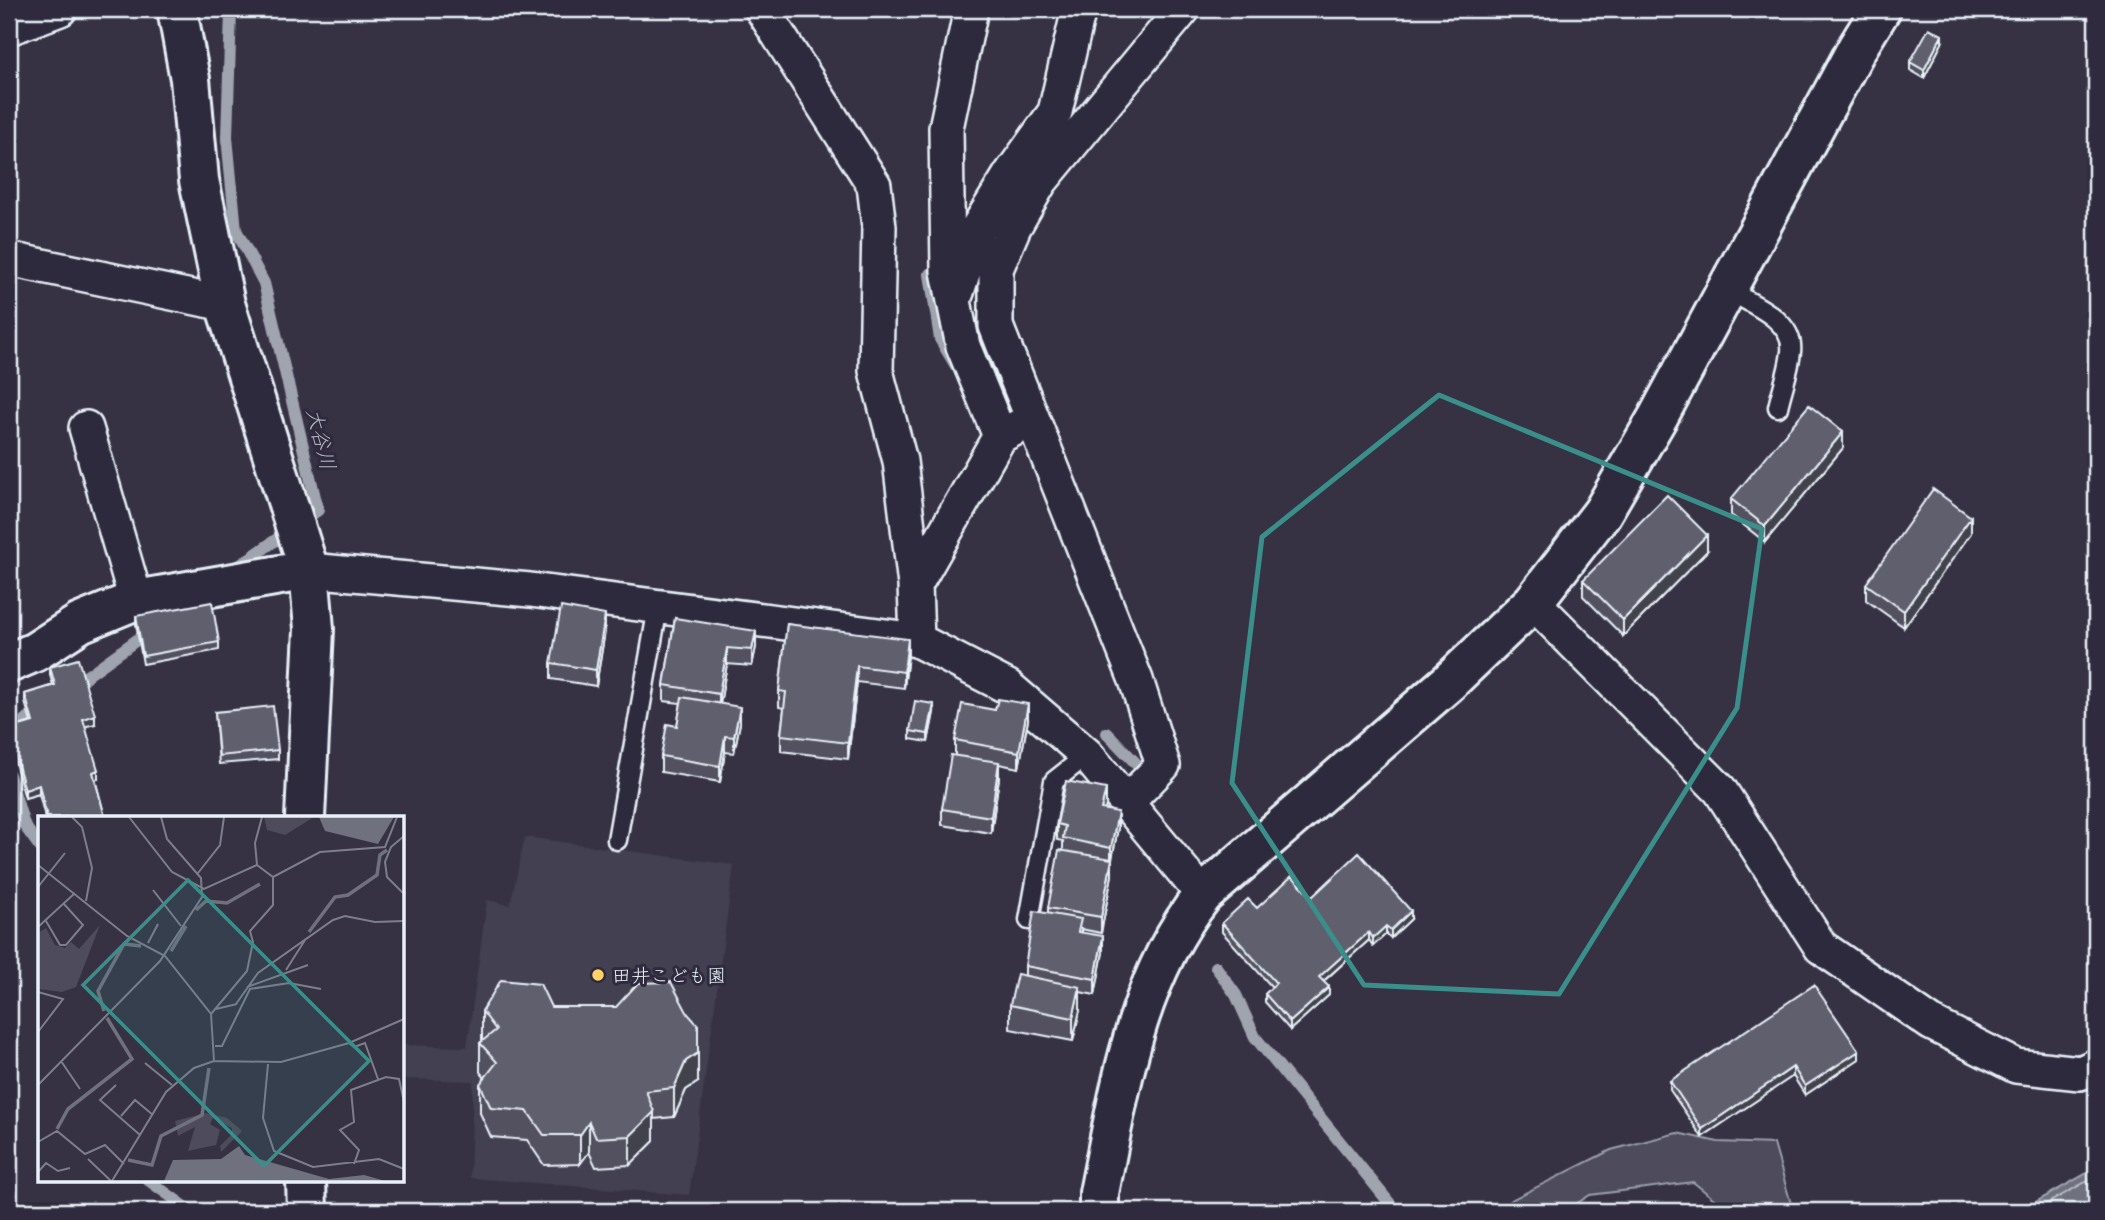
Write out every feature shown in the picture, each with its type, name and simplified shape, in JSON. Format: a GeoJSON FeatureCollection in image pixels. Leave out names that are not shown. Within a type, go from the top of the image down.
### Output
{"type":"FeatureCollection","features":[{"type":"Feature","properties":{"kind":"street"},"geometry":{"type":"LineString","coordinates":[[9,28],[60,9]]}},
{"type":"Feature","properties":{"kind":"street"},"geometry":{"type":"LineString","coordinates":[[177,9],[190,79],[199,180],[225,304],[309,570],[314,629],[305,816]]}},
{"type":"Feature","properties":{"kind":"street"},"geometry":{"type":"LineString","coordinates":[[762,9],[874,185],[879,227],[876,371],[900,461],[915,585],[917,640]]}},
{"type":"Feature","properties":{"kind":"street"},"geometry":{"type":"LineString","coordinates":[[971,9],[946,128],[948,271],[963,346],[1000,436]]}},
{"type":"Feature","properties":{"kind":"street"},"geometry":{"type":"LineString","coordinates":[[954,301],[977,229],[1010,175],[1055,112],[1079,9]]}},
{"type":"Feature","properties":{"kind":"street"},"geometry":{"type":"LineString","coordinates":[[1127,802],[1163,765],[1136,680],[996,326],[996,268],[1014,227],[1040,182],[1183,9]]}},
{"type":"Feature","properties":{"kind":"street"},"geometry":{"type":"LineString","coordinates":[[1099,1211],[1100,1193],[1127,1052],[1159,965],[1181,923],[1203,895],[1448,682],[1533,603],[1602,513],[1658,417],[1857,48],[1881,9]]}},
{"type":"Feature","properties":{"kind":"street"},"geometry":{"type":"LineString","coordinates":[[9,259],[225,304]]}},
{"type":"Feature","properties":{"kind":"street"},"geometry":{"type":"LineString","coordinates":[[915,585],[1000,436],[1033,420]]}},
{"type":"Feature","properties":{"kind":"street"},"geometry":{"type":"LineString","coordinates":[[86,428],[150,597]]}},
{"type":"Feature","properties":{"kind":"street"},"geometry":{"type":"LineString","coordinates":[[9,663],[35,652],[80,623],[150,597],[309,570],[530,590],[917,640],[1008,687],[1087,755],[1203,895]]}},
{"type":"Feature","properties":{"kind":"street"},"geometry":{"type":"LineString","coordinates":[[1533,603],[1720,790],[1821,947],[1931,1023],[2016,1066],[2080,1073],[2096,1066]]}},
{"type":"Feature","properties":{"kind":"street"},"geometry":{"type":"LineString","coordinates":[[306,1182],[307,1211]]}},
{"type":"Feature","properties":{"kind":"lane"},"geometry":{"type":"LineString","coordinates":[[1727,290],[1769,314],[1787,331],[1791,349],[1778,407]]}},
{"type":"Feature","properties":{"kind":"lane"},"geometry":{"type":"LineString","coordinates":[[617,840],[658,607]]}},
{"type":"Feature","properties":{"kind":"lane"},"geometry":{"type":"LineString","coordinates":[[1029,920],[1054,780],[1087,755]]}},
{"type":"Feature","properties":{"kind":"highlighted area"},"geometry":{"type":"Polygon","coordinates":[[[1439,395],[1762,529],[1737,708],[1559,994],[1364,985],[1232,783],[1262,537],[1439,395]]]}},
{"type":"Feature","properties":{"kind":"shaded area","name":"田井こども園"},"geometry":{"type":"Polygon","coordinates":[[[525,837],[734,865],[689,1195],[470,1178],[473,1081],[404,1079],[404,1045],[467,1047],[487,900],[510,905],[525,837]]]}},
{"type":"Feature","properties":{"kind":"shaded area"},"geometry":{"type":"Polygon","coordinates":[[[1677,1133],[1718,1142],[1774,1144],[1793,1211],[1729,1211],[1693,1182],[1590,1195],[1565,1211],[1497,1211],[1513,1199],[1611,1150],[1677,1133]]]}},
{"type":"Feature","properties":{"kind":"water"},"geometry":{"type":"Polygon","coordinates":[[[2096,1168],[2096,1211],[2020,1211],[2096,1168]]]}},
{"type":"Feature","properties":{"kind":"building"},"geometry":{"type":"Polygon","coordinates":[[[1929,28],[1942,35],[1924,70],[1910,62],[1929,28]]]}},
{"type":"Feature","properties":{"kind":"building"},"geometry":{"type":"Polygon","coordinates":[[[1809,405],[1843,432],[1765,526],[1731,499],[1809,405]]]}},
{"type":"Feature","properties":{"kind":"building"},"geometry":{"type":"Polygon","coordinates":[[[1933,489],[1971,517],[1904,611],[1866,584],[1933,489]]]}},
{"type":"Feature","properties":{"kind":"building"},"geometry":{"type":"Polygon","coordinates":[[[1667,495],[1707,535],[1623,620],[1583,580],[1667,495]]]}},
{"type":"Feature","properties":{"kind":"building"},"geometry":{"type":"Polygon","coordinates":[[[212,602],[219,642],[143,656],[136,616],[212,602]]]}},
{"type":"Feature","properties":{"kind":"building"},"geometry":{"type":"Polygon","coordinates":[[[561,607],[605,615],[596,670],[551,663],[561,607]]]}},
{"type":"Feature","properties":{"kind":"building"},"geometry":{"type":"Polygon","coordinates":[[[675,618],[756,631],[752,650],[727,648],[719,694],[664,685],[675,618]]]}},
{"type":"Feature","properties":{"kind":"building"},"geometry":{"type":"Polygon","coordinates":[[[787,624],[908,639],[904,672],[857,666],[848,743],[781,735],[786,692],[779,691],[787,624]]]}},
{"type":"Feature","properties":{"kind":"building"},"geometry":{"type":"Polygon","coordinates":[[[78,659],[95,715],[83,719],[98,770],[93,772],[105,816],[47,816],[39,785],[25,790],[9,729],[33,722],[25,694],[55,685],[50,667],[78,659]]]}},
{"type":"Feature","properties":{"kind":"building"},"geometry":{"type":"Polygon","coordinates":[[[682,697],[740,707],[734,737],[725,736],[720,766],[661,756],[667,724],[677,726],[682,697]]]}},
{"type":"Feature","properties":{"kind":"building"},"geometry":{"type":"Polygon","coordinates":[[[998,699],[1028,704],[1019,752],[955,740],[962,704],[995,710],[998,699]]]}},
{"type":"Feature","properties":{"kind":"building"},"geometry":{"type":"Polygon","coordinates":[[[915,701],[934,704],[928,734],[910,731],[915,701]]]}},
{"type":"Feature","properties":{"kind":"building"},"geometry":{"type":"Polygon","coordinates":[[[273,706],[278,750],[219,756],[215,712],[273,706]]]}},
{"type":"Feature","properties":{"kind":"building"},"geometry":{"type":"Polygon","coordinates":[[[951,755],[999,762],[991,817],[942,809],[951,755]]]}},
{"type":"Feature","properties":{"kind":"building"},"geometry":{"type":"Polygon","coordinates":[[[1066,781],[1106,789],[1101,809],[1118,812],[1111,848],[1063,838],[1065,826],[1057,824],[1066,781]]]}},
{"type":"Feature","properties":{"kind":"building"},"geometry":{"type":"Polygon","coordinates":[[[1059,850],[1112,859],[1101,917],[1048,908],[1059,850]]]}},
{"type":"Feature","properties":{"kind":"building"},"geometry":{"type":"Polygon","coordinates":[[[1359,853],[1411,911],[1391,930],[1386,926],[1373,938],[1369,932],[1319,977],[1329,987],[1290,1022],[1265,994],[1276,983],[1222,923],[1248,899],[1257,908],[1292,876],[1312,897],[1359,853]]]}},
{"type":"Feature","properties":{"kind":"building"},"geometry":{"type":"Polygon","coordinates":[[[1034,911],[1081,919],[1078,932],[1103,936],[1095,979],[1025,966],[1034,911]]]}},
{"type":"Feature","properties":{"kind":"building"},"geometry":{"type":"Polygon","coordinates":[[[1017,974],[1080,987],[1073,1018],[1010,1005],[1017,974]]]}},
{"type":"Feature","properties":{"kind":"building"},"geometry":{"type":"Polygon","coordinates":[[[501,980],[540,984],[551,1007],[616,1007],[638,983],[671,982],[688,1014],[698,1025],[698,1053],[686,1061],[674,1088],[646,1091],[654,1112],[630,1136],[596,1138],[589,1122],[580,1135],[544,1135],[527,1111],[491,1108],[480,1084],[497,1062],[480,1043],[496,1030],[482,1011],[501,980]]]}},
{"type":"Feature","properties":{"kind":"building"},"geometry":{"type":"Polygon","coordinates":[[[1814,985],[1859,1051],[1805,1086],[1793,1067],[1702,1129],[1670,1081],[1814,985]]]}},
{"type":"Feature","properties":{"kind":"waterway","name":"大谷川"},"geometry":{"type":"LineString","coordinates":[[232,571],[318,510],[264,283],[236,230],[227,137],[231,11],[235,9]]}},
{"type":"Feature","properties":{"kind":"waterway"},"geometry":{"type":"LineString","coordinates":[[930,274],[940,339],[956,366]]}},
{"type":"Feature","properties":{"kind":"waterway","name":"大谷川"},"geometry":{"type":"LineString","coordinates":[[70,688],[152,629]]}},
{"type":"Feature","properties":{"kind":"waterway","name":"大谷川"},"geometry":{"type":"LineString","coordinates":[[9,732],[41,708]]}},
{"type":"Feature","properties":{"kind":"waterway"},"geometry":{"type":"LineString","coordinates":[[1107,733],[1147,775]]}},
{"type":"Feature","properties":{"kind":"waterway","name":"大谷川"},"geometry":{"type":"LineString","coordinates":[[9,775],[24,825],[38,844]]}},
{"type":"Feature","properties":{"kind":"waterway"},"geometry":{"type":"LineString","coordinates":[[1216,967],[1236,995],[1255,1037],[1396,1211]]}},
{"type":"Feature","properties":{"kind":"waterway","name":"大谷川"},"geometry":{"type":"LineString","coordinates":[[151,1182],[191,1211]]}},
{"type":"Feature","properties":{"kind":"place","name":"田井こども園"},"geometry":{"type":"Point","coordinates":[598,975]}}]}
